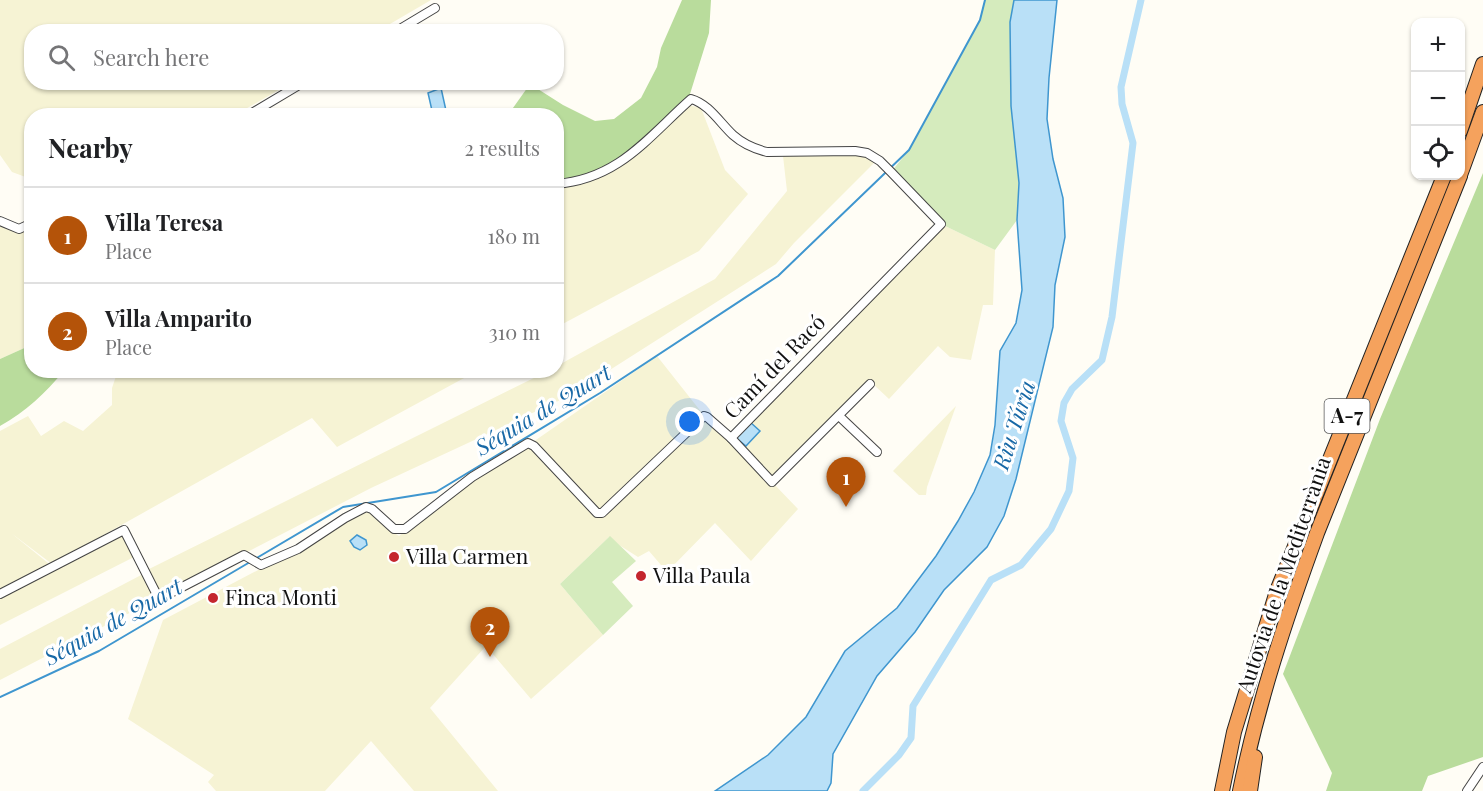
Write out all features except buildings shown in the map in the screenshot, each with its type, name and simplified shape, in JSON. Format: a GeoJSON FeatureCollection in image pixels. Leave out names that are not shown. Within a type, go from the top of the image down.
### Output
{"type":"FeatureCollection","features":[{"type":"Feature","properties":{"kind":"highway"},"geometry":{"type":"LineString","coordinates":[[1463,126],[1483,64]]}},
{"type":"Feature","properties":{"kind":"highway","name":"Autovia de la Mediterrània"},"geometry":{"type":"LineString","coordinates":[[1465,161],[1483,112]]}},
{"type":"Feature","properties":{"kind":"highway","name":"Autovia de la Mediterrània"},"geometry":{"type":"LineString","coordinates":[[1222,791],[1234,732],[1277,591],[1442,180]]}},
{"type":"Feature","properties":{"kind":"highway","name":"Autovia de la Mediterrània"},"geometry":{"type":"LineString","coordinates":[[1240,791],[1251,736],[1275,653],[1317,532],[1426,266],[1458,180]]}},
{"type":"Feature","properties":{"kind":"highway"},"geometry":{"type":"LineString","coordinates":[[1250,791],[1258,737],[1277,663],[1275,653]]}},
{"type":"Feature","properties":{"kind":"street"},"geometry":{"type":"LineString","coordinates":[[408,24],[435,8]]}},
{"type":"Feature","properties":{"kind":"street"},"geometry":{"type":"LineString","coordinates":[[260,108],[291,90]]}},
{"type":"Feature","properties":{"kind":"street","name":"Camí del Racó"},"geometry":{"type":"LineString","coordinates":[[0,594],[124,530],[159,598],[244,555],[261,565],[298,549],[366,507],[372,509],[394,529],[405,529],[472,477],[528,443],[534,446],[597,513],[602,513],[704,417],[707,417],[731,438],[941,224],[880,161],[867,153],[757,150],[736,138],[701,102],[691,99],[637,151],[616,165],[590,178],[564,183]]}},
{"type":"Feature","properties":{"kind":"street"},"geometry":{"type":"LineString","coordinates":[[0,221],[19,229],[24,227]]}},
{"type":"Feature","properties":{"kind":"street"},"geometry":{"type":"LineString","coordinates":[[731,438],[772,482],[870,384]]}},
{"type":"Feature","properties":{"kind":"street"},"geometry":{"type":"LineString","coordinates":[[839,416],[877,452]]}},
{"type":"Feature","properties":{"kind":"street"},"geometry":{"type":"LineString","coordinates":[[1467,791],[1483,767]]}},
{"type":"Feature","properties":{"kind":"shaded area"},"geometry":{"type":"Polygon","coordinates":[[[0,0],[431,0],[390,24],[24,24],[24,90],[279,90],[247,108],[24,108],[24,176],[12,172],[0,155],[0,0]]]}},
{"type":"Feature","properties":{"kind":"shaded area"},"geometry":{"type":"Polygon","coordinates":[[[688,105],[701,108],[725,170],[748,194],[699,251],[564,323],[564,187],[590,178],[640,153],[688,105]]]}},
{"type":"Feature","properties":{"kind":"shaded area"},"geometry":{"type":"Polygon","coordinates":[[[835,153],[867,155],[875,162],[776,264],[569,396],[371,488],[0,680],[0,649],[145,571],[534,378],[564,378],[564,362],[715,279],[787,191],[783,156],[835,153]]]}},
{"type":"Feature","properties":{"kind":"shaded area"},"geometry":{"type":"Polygon","coordinates":[[[941,224],[995,250],[993,305],[983,305],[971,360],[950,357],[938,346],[889,399],[872,383],[772,482],[798,509],[751,561],[715,523],[667,572],[649,551],[638,557],[609,537],[560,584],[603,635],[531,699],[486,646],[430,708],[498,791],[414,791],[371,741],[325,791],[216,791],[208,782],[214,775],[128,719],[163,620],[298,549],[366,507],[399,536],[471,481],[533,442],[657,356],[706,418],[731,438],[941,224]]]}},
{"type":"Feature","properties":{"kind":"shaded area"},"geometry":{"type":"Polygon","coordinates":[[[0,225],[19,233],[24,231],[24,348],[0,359],[0,225]]]}},
{"type":"Feature","properties":{"kind":"shaded area"},"geometry":{"type":"Polygon","coordinates":[[[115,378],[464,378],[337,447],[312,418],[52,564],[11,533],[53,567],[124,530],[134,557],[0,625],[0,595],[48,569],[0,590],[0,431],[28,416],[41,436],[64,421],[83,431],[112,405],[112,388],[115,378]]]}},
{"type":"Feature","properties":{"kind":"shaded area"},"geometry":{"type":"Polygon","coordinates":[[[956,406],[926,495],[919,495],[893,471],[956,406]]]}},
{"type":"Feature","properties":{"kind":"green space"},"geometry":{"type":"Polygon","coordinates":[[[682,0],[711,0],[709,33],[690,94],[691,99],[616,165],[564,182],[564,108],[513,108],[526,90],[539,90],[595,121],[614,119],[641,98],[657,67],[661,48],[682,0]]]}},
{"type":"Feature","properties":{"kind":"green space"},"geometry":{"type":"Polygon","coordinates":[[[985,0],[1014,0],[1010,22],[1011,106],[1019,183],[1017,220],[995,250],[941,224],[891,172],[909,150],[980,20],[985,0]]]}},
{"type":"Feature","properties":{"kind":"green space"},"geometry":{"type":"Polygon","coordinates":[[[1483,173],[1483,757],[1428,776],[1422,791],[1326,791],[1332,773],[1283,674],[1380,419],[1483,173]]]}},
{"type":"Feature","properties":{"kind":"green space"},"geometry":{"type":"Polygon","coordinates":[[[24,348],[24,378],[57,378],[35,401],[0,426],[0,359],[24,348]]]}},
{"type":"Feature","properties":{"kind":"green space"},"geometry":{"type":"Polygon","coordinates":[[[610,536],[636,561],[612,582],[633,606],[603,635],[560,584],[610,536]]]}},
{"type":"Feature","properties":{"kind":"water","name":"Riu Túria"},"geometry":{"type":"Polygon","coordinates":[[[1014,0],[1057,0],[1047,119],[1053,159],[1063,198],[1065,237],[1055,285],[1053,327],[1016,479],[1004,516],[987,547],[944,590],[915,632],[877,676],[833,754],[831,783],[827,791],[715,791],[768,755],[806,717],[845,651],[897,608],[936,556],[958,521],[990,455],[995,425],[1000,351],[1016,323],[1022,290],[1017,220],[1019,183],[1011,106],[1010,22],[1014,0]]]}},
{"type":"Feature","properties":{"kind":"water"},"geometry":{"type":"Polygon","coordinates":[[[441,90],[445,108],[431,108],[428,93],[441,90]]]}},
{"type":"Feature","properties":{"kind":"water"},"geometry":{"type":"Polygon","coordinates":[[[750,422],[760,431],[746,446],[736,438],[750,422]]]}},
{"type":"Feature","properties":{"kind":"water"},"geometry":{"type":"Polygon","coordinates":[[[357,535],[366,540],[367,545],[360,550],[350,541],[357,535]]]}},
{"type":"Feature","properties":{"kind":"waterway","name":"Séquia de Quart"},"geometry":{"type":"LineString","coordinates":[[255,559],[343,507],[436,492],[600,393],[778,276],[909,150],[980,20],[985,0]]}},
{"type":"Feature","properties":{"kind":"waterway"},"geometry":{"type":"LineString","coordinates":[[863,791],[899,755],[911,738],[913,706],[991,580],[1021,565],[1051,529],[1069,491],[1073,458],[1061,421],[1064,403],[1072,389],[1102,360],[1112,317],[1133,143],[1122,104],[1121,87],[1141,0]]}},
{"type":"Feature","properties":{"kind":"waterway","name":"Séquia de Quart"},"geometry":{"type":"LineString","coordinates":[[0,697],[99,651],[250,562]]}},
{"type":"Feature","properties":{"kind":"place","name":"Villa Teresa"},"geometry":{"type":"Point","coordinates":[846,507]}},
{"type":"Feature","properties":{"kind":"place","name":"Villa Carmen"},"geometry":{"type":"Point","coordinates":[394,557]}},
{"type":"Feature","properties":{"kind":"place","name":"Villa Paula"},"geometry":{"type":"Point","coordinates":[641,576]}},
{"type":"Feature","properties":{"kind":"place","name":"Finca Monti"},"geometry":{"type":"Point","coordinates":[213,598]}},
{"type":"Feature","properties":{"kind":"place","name":"Villa Amparito"},"geometry":{"type":"Point","coordinates":[490,657]}}]}
